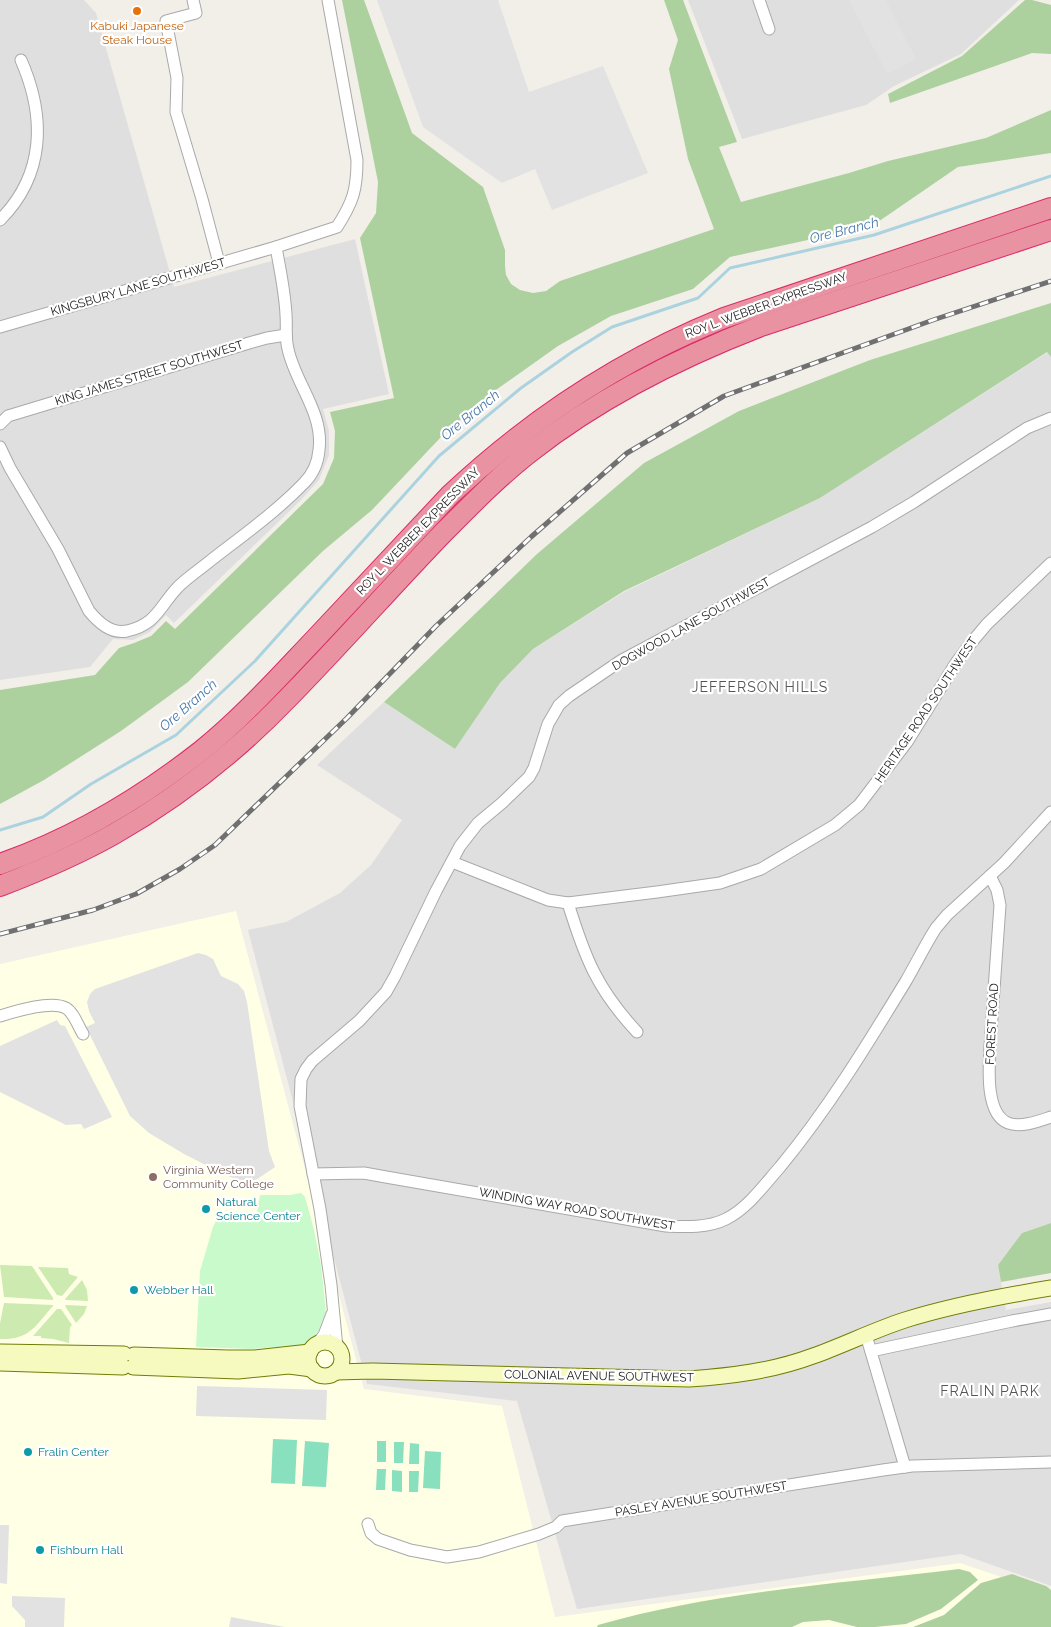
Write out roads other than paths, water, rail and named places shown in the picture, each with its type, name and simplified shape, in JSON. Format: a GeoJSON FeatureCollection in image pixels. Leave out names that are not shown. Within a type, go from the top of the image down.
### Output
{"type":"FeatureCollection","features":[{"type":"Feature","properties":{"kind":"highway","name":"ROY L. WEBBER EXPRESSWAY"},"geometry":{"type":"LineString","coordinates":[[0,864],[48,845],[87,826],[129,801],[202,750],[270,686],[450,495],[481,466],[547,414],[602,377],[652,349],[724,318],[1051,208]]}},
{"type":"Feature","properties":{"kind":"highway","name":"ROY L. WEBBER EXPRESSWAY"},"geometry":{"type":"LineString","coordinates":[[0,886],[71,856],[113,835],[186,786],[224,757],[286,700],[416,561],[506,472],[537,447],[603,401],[648,376],[720,342],[761,326],[1051,230]]}},
{"type":"Feature","properties":{"kind":"main road","name":"COLONIAL AVENUE SOUTHWEST"},"geometry":{"type":"LineString","coordinates":[[336,1372],[373,1371],[689,1379],[727,1376],[812,1357],[904,1321],[938,1311],[1004,1296],[1051,1288]]}},
{"type":"Feature","properties":{"kind":"main road"},"geometry":{"type":"LineString","coordinates":[[0,1352],[128,1361],[238,1371],[289,1366],[312,1370],[321,1376],[327,1376],[336,1372],[342,1364],[340,1353],[327,1342],[313,1348],[255,1358],[228,1358],[128,1361],[0,1363]]}},
{"type":"Feature","properties":{"kind":"main road"},"geometry":{"type":"LineString","coordinates":[[312,1370],[308,1360],[313,1348]]}},
{"type":"Feature","properties":{"kind":"main road","name":"COLONIAL AVENUE SOUTHWEST"},"geometry":{"type":"LineString","coordinates":[[340,1353],[352,1364],[373,1371]]}},
{"type":"Feature","properties":{"kind":"street"},"geometry":{"type":"LineString","coordinates":[[193,0],[196,13],[166,21],[177,78],[176,112],[219,263]]}},
{"type":"Feature","properties":{"kind":"street","name":"KINGSBURY LANE SOUTHWEST"},"geometry":{"type":"LineString","coordinates":[[0,328],[276,247],[337,227],[353,199],[357,160],[328,0]]}},
{"type":"Feature","properties":{"kind":"street"},"geometry":{"type":"LineString","coordinates":[[759,0],[769,29]]}},
{"type":"Feature","properties":{"kind":"street"},"geometry":{"type":"LineString","coordinates":[[0,220],[20,197],[29,179],[37,142],[37,123],[33,93],[21,60]]}},
{"type":"Feature","properties":{"kind":"street"},"geometry":{"type":"LineString","coordinates":[[0,447],[10,468],[58,549],[89,611],[96,619],[115,631],[128,631],[144,625],[155,617],[179,586],[277,508],[304,483],[314,469],[319,449],[318,425],[288,351],[284,293],[276,247]]}},
{"type":"Feature","properties":{"kind":"street","name":"KING JAMES STREET SOUTHWEST"},"geometry":{"type":"LineString","coordinates":[[0,424],[8,416],[249,343],[267,338],[286,336]]}},
{"type":"Feature","properties":{"kind":"street","name":"DOGWOOD LANE SOUTHWEST"},"geometry":{"type":"LineString","coordinates":[[313,1174],[300,1106],[302,1079],[306,1069],[312,1061],[359,1021],[386,992],[436,891],[467,835],[529,777],[534,768],[548,724],[559,706],[569,696],[650,643],[872,527],[914,502],[1027,428],[1051,418]]}},
{"type":"Feature","properties":{"kind":"street","name":"HERITAGE ROAD SOUTHWEST"},"geometry":{"type":"LineString","coordinates":[[452,862],[548,900],[568,903],[720,883],[739,878],[761,868],[847,817],[860,805],[892,763],[971,643],[987,624],[1051,563]]}},
{"type":"Feature","properties":{"kind":"street","name":"WINDING WAY ROAD SOUTHWEST"},"geometry":{"type":"LineString","coordinates":[[313,1174],[364,1174],[378,1176],[666,1226],[687,1227],[707,1225],[726,1219],[745,1206],[823,1111],[853,1068],[936,928],[990,876],[1051,812]]}},
{"type":"Feature","properties":{"kind":"street","name":"FOREST ROAD"},"geometry":{"type":"LineString","coordinates":[[990,876],[997,890],[1000,904],[989,1068],[992,1103],[1001,1118],[1008,1123],[1026,1124],[1051,1117]]}},
{"type":"Feature","properties":{"kind":"street"},"geometry":{"type":"LineString","coordinates":[[568,903],[588,964],[610,1002],[637,1032]]}},
{"type":"Feature","properties":{"kind":"street"},"geometry":{"type":"LineString","coordinates":[[0,1016],[41,1006],[55,1005],[66,1008],[72,1014],[83,1034]]}},
{"type":"Feature","properties":{"kind":"street"},"geometry":{"type":"LineString","coordinates":[[313,1174],[327,1254],[333,1312],[340,1353]]}},
{"type":"Feature","properties":{"kind":"street"},"geometry":{"type":"LineString","coordinates":[[313,1348],[324,1335],[333,1312]]}},
{"type":"Feature","properties":{"kind":"street"},"geometry":{"type":"LineString","coordinates":[[871,1351],[1051,1314]]}},
{"type":"Feature","properties":{"kind":"street"},"geometry":{"type":"LineString","coordinates":[[866,1335],[905,1467]]}},
{"type":"Feature","properties":{"kind":"street","name":"PASLEY AVENUE SOUTHWEST"},"geometry":{"type":"LineString","coordinates":[[368,1524],[373,1536],[386,1542],[426,1554],[447,1557],[479,1552],[539,1534],[556,1527],[562,1521],[905,1467],[1051,1462]]}},
{"type":"Feature","properties":{"kind":"waterway","name":"Ore Branch"},"geometry":{"type":"LineString","coordinates":[[0,830],[43,817],[91,784],[176,735],[255,661],[439,456],[521,388],[572,352],[612,327],[698,298],[730,268],[874,235],[1051,176]]}},
{"type":"Feature","properties":{"kind":"railway"},"geometry":{"type":"LineString","coordinates":[[0,934],[93,910],[136,894],[180,869],[215,845],[347,718],[436,626],[531,537],[627,453],[724,396],[933,320],[1051,281]]}},
{"type":"Feature","properties":{"kind":"place","name":"Kabuki Japanese Steak House"},"geometry":{"type":"Point","coordinates":[137,11]}},
{"type":"Feature","properties":{"kind":"place","name":"Virginia Western Community College"},"geometry":{"type":"Point","coordinates":[153,1177]}},
{"type":"Feature","properties":{"kind":"place","name":"Natural Science Center"},"geometry":{"type":"Point","coordinates":[206,1209]}},
{"type":"Feature","properties":{"kind":"place","name":"Webber Hall"},"geometry":{"type":"Point","coordinates":[134,1290]}},
{"type":"Feature","properties":{"kind":"place","name":"Fralin Center"},"geometry":{"type":"Point","coordinates":[28,1452]}},
{"type":"Feature","properties":{"kind":"place","name":"Fishburn Hall"},"geometry":{"type":"Point","coordinates":[40,1550]}},
{"type":"Feature","properties":{"kind":"district","name":"JEFFERSON HILLS"},"geometry":{"type":"Point","coordinates":[760,687]}},
{"type":"Feature","properties":{"kind":"district","name":"FRALIN PARK"},"geometry":{"type":"Point","coordinates":[990,1391]}}]}
